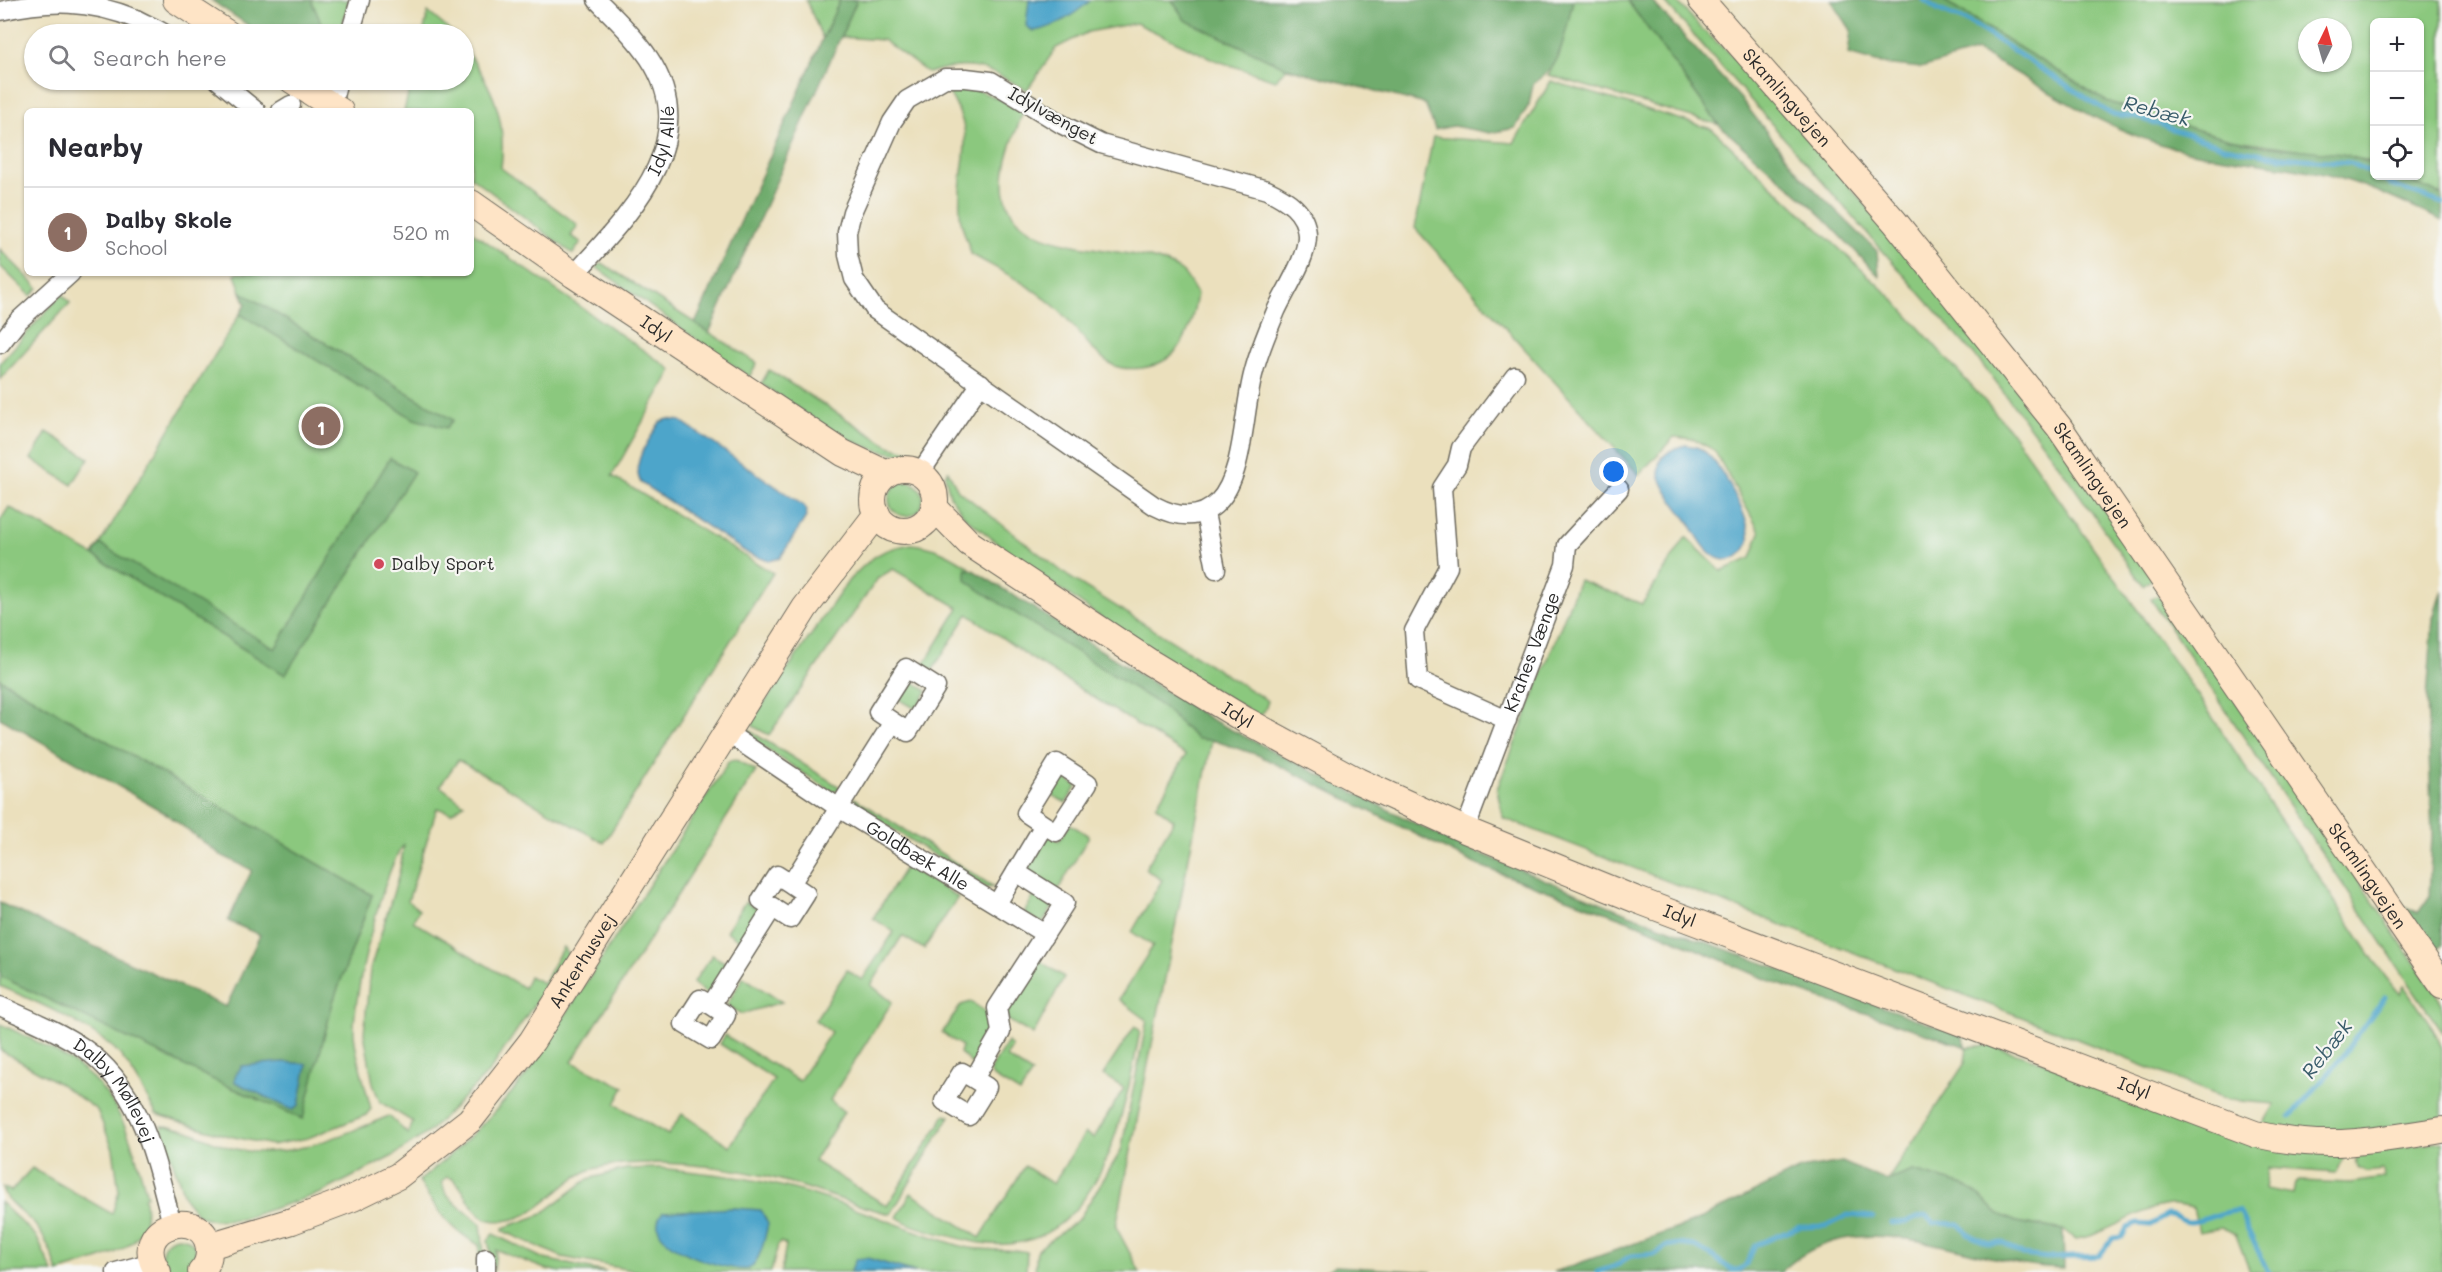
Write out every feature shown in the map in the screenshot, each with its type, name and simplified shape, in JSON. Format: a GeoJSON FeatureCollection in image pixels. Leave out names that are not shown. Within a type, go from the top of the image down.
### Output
{"type":"FeatureCollection","features":[{"type":"Feature","properties":{"kind":"street"},"geometry":{"type":"LineString","coordinates":[[176,0],[213,24]]}},
{"type":"Feature","properties":{"kind":"street"},"geometry":{"type":"LineString","coordinates":[[353,24],[360,0]]}},
{"type":"Feature","properties":{"kind":"street","name":"Idyl Allé"},"geometry":{"type":"LineString","coordinates":[[574,275],[618,226],[653,179],[664,155],[668,121],[661,84],[650,59],[597,0]]}},
{"type":"Feature","properties":{"kind":"street","name":"Skamlingvejen"},"geometry":{"type":"LineString","coordinates":[[1701,0],[1895,222],[2059,427],[2442,985]]}},
{"type":"Feature","properties":{"kind":"street"},"geometry":{"type":"LineString","coordinates":[[0,11],[39,2],[75,2],[115,9],[145,24]]}},
{"type":"Feature","properties":{"kind":"street","name":"Idylvænget"},"geometry":{"type":"LineString","coordinates":[[945,78],[991,81],[1063,125],[1101,144],[1268,189],[1289,201],[1303,218],[1307,234],[1306,248],[1275,314],[1254,370],[1234,472],[1228,489],[1218,503],[1205,513],[1172,515],[1155,506],[981,383],[875,310],[854,279],[848,255],[847,232],[852,212],[892,122],[907,100],[924,88],[945,78]]}},
{"type":"Feature","properties":{"kind":"street"},"geometry":{"type":"LineString","coordinates":[[230,90],[252,108]]}},
{"type":"Feature","properties":{"kind":"street"},"geometry":{"type":"LineString","coordinates":[[308,90],[336,108],[337,90]]}},
{"type":"Feature","properties":{"kind":"street","name":"Idyl"},"geometry":{"type":"LineString","coordinates":[[474,205],[574,275],[843,453],[904,531],[927,518],[969,543],[1151,663],[1245,720],[1358,781],[1465,830],[1637,900],[2255,1134],[2284,1141],[2348,1144],[2442,1130]]}},
{"type":"Feature","properties":{"kind":"street"},"geometry":{"type":"LineString","coordinates":[[0,344],[18,321],[68,276]]}},
{"type":"Feature","properties":{"kind":"street"},"geometry":{"type":"LineString","coordinates":[[1507,720],[1418,680],[1414,632],[1448,567],[1442,488],[1457,465],[1461,448],[1515,376]]}},
{"type":"Feature","properties":{"kind":"street"},"geometry":{"type":"LineString","coordinates":[[920,473],[981,383]]}},
{"type":"Feature","properties":{"kind":"street"},"geometry":{"type":"LineString","coordinates":[[882,503],[909,469],[920,473],[934,488],[927,518]]}},
{"type":"Feature","properties":{"kind":"street","name":"Krahes Vænge"},"geometry":{"type":"LineString","coordinates":[[1465,830],[1565,565],[1567,545],[1619,489]]}},
{"type":"Feature","properties":{"kind":"street","name":"Ankerhusvej"},"geometry":{"type":"LineString","coordinates":[[209,1246],[292,1221],[353,1198],[398,1176],[470,1120],[532,1041],[805,608],[882,503]]}},
{"type":"Feature","properties":{"kind":"street"},"geometry":{"type":"LineString","coordinates":[[1205,513],[1216,569]]}},
{"type":"Feature","properties":{"kind":"street"},"geometry":{"type":"LineString","coordinates":[[711,1005],[773,907],[761,900],[777,875],[791,884],[893,722]]}},
{"type":"Feature","properties":{"kind":"street","name":"Goldbæk Alle"},"geometry":{"type":"LineString","coordinates":[[726,732],[839,808],[998,902],[1045,934]]}},
{"type":"Feature","properties":{"kind":"street"},"geometry":{"type":"LineString","coordinates":[[998,902],[1044,825]]}},
{"type":"Feature","properties":{"kind":"street"},"geometry":{"type":"LineString","coordinates":[[974,1079],[1001,1032],[997,1008],[1065,903],[1016,872]]}},
{"type":"Feature","properties":{"kind":"street","name":"Dalby Møllevej"},"geometry":{"type":"LineString","coordinates":[[0,1006],[57,1032],[84,1048],[108,1070],[128,1094],[151,1143],[172,1224]]}},
{"type":"Feature","properties":{"kind":"street"},"geometry":{"type":"LineString","coordinates":[[116,1272],[155,1267],[150,1252],[156,1234],[172,1224],[181,1223],[199,1230],[209,1246],[209,1257],[201,1272]]}},
{"type":"Feature","properties":{"kind":"green space"},"geometry":{"type":"Polygon","coordinates":[[[211,0],[311,0],[322,24],[246,24],[211,0]]]}},
{"type":"Feature","properties":{"kind":"green space"},"geometry":{"type":"Polygon","coordinates":[[[311,0],[349,0],[343,24],[322,24],[311,0]]]}},
{"type":"Feature","properties":{"kind":"green space"},"geometry":{"type":"Polygon","coordinates":[[[806,0],[840,0],[823,39],[806,0]]]}},
{"type":"Feature","properties":{"kind":"green space"},"geometry":{"type":"Polygon","coordinates":[[[840,0],[857,0],[709,333],[695,324],[840,0]]]}},
{"type":"Feature","properties":{"kind":"green space"},"geometry":{"type":"Polygon","coordinates":[[[857,0],[1172,0],[1185,20],[1287,68],[1275,80],[1215,60],[1136,23],[1088,32],[1056,48],[1027,90],[979,68],[956,67],[928,73],[883,40],[841,37],[857,0]]]}},
{"type":"Feature","properties":{"kind":"green space"},"geometry":{"type":"Polygon","coordinates":[[[1172,0],[1573,0],[1565,36],[1557,58],[1551,68],[1533,84],[1529,105],[1515,128],[1490,133],[1453,126],[1435,130],[1425,104],[1287,68],[1185,20],[1172,0]]]}},
{"type":"Feature","properties":{"kind":"green space"},"geometry":{"type":"Polygon","coordinates":[[[1573,0],[1627,0],[1719,125],[1548,75],[1559,56],[1573,0]]]}},
{"type":"Feature","properties":{"kind":"green space"},"geometry":{"type":"Polygon","coordinates":[[[1627,0],[1651,0],[1741,99],[1801,176],[1877,251],[1879,276],[1815,209],[1719,125],[1627,0]]]}},
{"type":"Feature","properties":{"kind":"green space"},"geometry":{"type":"Polygon","coordinates":[[[1663,0],[1676,0],[1702,29],[1749,71],[1869,209],[2032,405],[2153,578],[2143,586],[2058,464],[1981,363],[1663,0]]]}},
{"type":"Feature","properties":{"kind":"green space"},"geometry":{"type":"Polygon","coordinates":[[[1831,0],[1943,0],[2104,100],[2152,117],[2230,139],[2264,146],[2343,154],[2370,163],[2370,180],[2407,180],[2442,195],[2442,221],[2372,189],[2343,179],[2288,167],[2187,151],[2141,138],[2069,104],[1977,51],[1921,68],[1883,64],[1848,54],[1851,30],[1831,0]]]}},
{"type":"Feature","properties":{"kind":"green space"},"geometry":{"type":"Polygon","coordinates":[[[1943,0],[2442,0],[2442,195],[2407,180],[2424,180],[2424,18],[2370,18],[2370,162],[2230,139],[2152,117],[2104,100],[1943,0]]]}},
{"type":"Feature","properties":{"kind":"green space"},"geometry":{"type":"Polygon","coordinates":[[[428,12],[442,24],[425,24],[428,12]]]}},
{"type":"Feature","properties":{"kind":"green space"},"geometry":{"type":"Polygon","coordinates":[[[474,62],[490,90],[500,118],[501,168],[578,225],[571,236],[581,242],[573,254],[474,179],[474,108],[405,108],[409,90],[474,90],[474,62]]]}},
{"type":"Feature","properties":{"kind":"green space"},"geometry":{"type":"Polygon","coordinates":[[[1551,81],[1712,129],[1895,301],[2008,427],[2199,697],[2377,965],[2400,994],[2404,986],[2433,1028],[2442,1048],[2442,1117],[2337,1136],[2261,1128],[2275,1104],[2229,1100],[2032,1021],[1503,818],[1497,789],[1579,580],[1642,604],[1686,537],[1721,571],[1751,558],[1760,532],[1714,450],[1693,439],[1674,437],[1639,475],[1415,228],[1433,137],[1514,143],[1551,81]]]}},
{"type":"Feature","properties":{"kind":"green space"},"geometry":{"type":"Polygon","coordinates":[[[967,86],[1024,109],[1009,153],[1004,180],[1009,207],[1024,226],[1046,238],[1160,261],[1181,271],[1186,276],[1197,294],[1195,307],[1188,332],[1167,359],[1156,365],[1142,368],[1114,366],[1095,351],[1061,312],[1044,297],[971,254],[960,218],[965,136],[956,105],[945,87],[967,86]]]}},
{"type":"Feature","properties":{"kind":"green space","name":"Dalby Sport"},"geometry":{"type":"Polygon","coordinates":[[[474,233],[672,370],[612,476],[773,573],[604,843],[458,760],[440,786],[464,804],[451,813],[437,808],[408,901],[419,910],[413,921],[524,988],[529,976],[543,983],[563,947],[568,954],[489,1072],[430,1131],[393,1156],[321,1193],[241,1219],[214,1220],[199,1216],[185,1199],[161,1126],[189,1131],[232,1148],[273,1152],[332,1139],[389,1116],[408,1134],[413,1122],[380,1102],[373,1084],[364,1033],[370,970],[399,874],[404,845],[387,878],[371,934],[358,993],[354,1033],[371,1109],[366,1115],[308,1138],[272,1145],[224,1135],[156,1114],[130,1068],[117,1051],[98,1036],[71,1020],[0,986],[0,976],[302,1119],[333,1002],[372,895],[0,679],[0,521],[9,507],[93,555],[246,304],[235,276],[474,276],[474,233]]]}},
{"type":"Feature","properties":{"kind":"green space"},"geometry":{"type":"Polygon","coordinates":[[[0,249],[38,288],[31,296],[0,266],[0,249]]]}},
{"type":"Feature","properties":{"kind":"green space"},"geometry":{"type":"Polygon","coordinates":[[[602,263],[757,363],[749,377],[596,267],[602,263]]]}},
{"type":"Feature","properties":{"kind":"green space"},"geometry":{"type":"Polygon","coordinates":[[[241,292],[453,420],[446,428],[414,419],[240,314],[246,304],[241,292]]]}},
{"type":"Feature","properties":{"kind":"green space"},"geometry":{"type":"Polygon","coordinates":[[[62,294],[70,303],[0,379],[0,363],[62,294]]]}},
{"type":"Feature","properties":{"kind":"green space"},"geometry":{"type":"Polygon","coordinates":[[[769,370],[889,446],[915,453],[895,453],[874,449],[835,432],[761,384],[769,370]]]}},
{"type":"Feature","properties":{"kind":"green space"},"geometry":{"type":"Polygon","coordinates":[[[47,432],[89,458],[72,485],[31,459],[47,432]]]}},
{"type":"Feature","properties":{"kind":"green space"},"geometry":{"type":"Polygon","coordinates":[[[390,458],[414,472],[285,675],[93,555],[100,544],[275,649],[390,458]]]}},
{"type":"Feature","properties":{"kind":"green space"},"geometry":{"type":"Polygon","coordinates":[[[948,471],[958,490],[1069,577],[1268,701],[1265,710],[1259,716],[1162,660],[1019,560],[965,517],[950,496],[945,475],[948,471]]]}},
{"type":"Feature","properties":{"kind":"green space"},"geometry":{"type":"Polygon","coordinates":[[[906,482],[918,487],[923,499],[918,511],[906,516],[894,511],[889,499],[894,487],[906,482]]]}},
{"type":"Feature","properties":{"kind":"green space"},"geometry":{"type":"Polygon","coordinates":[[[911,544],[936,549],[966,565],[973,570],[966,570],[1163,706],[1197,739],[1212,740],[1116,1227],[1140,1272],[1035,1272],[1037,1250],[1079,1219],[1121,1151],[1147,1020],[1119,999],[1153,946],[1132,932],[1162,880],[1145,869],[1174,820],[1156,806],[1186,755],[1034,660],[968,614],[932,671],[923,666],[959,608],[893,569],[878,578],[769,735],[754,727],[751,722],[849,580],[876,556],[911,544]]]}},
{"type":"Feature","properties":{"kind":"green space"},"geometry":{"type":"Polygon","coordinates":[[[966,569],[973,570],[1212,720],[1450,841],[1629,914],[1962,1036],[1967,1047],[1775,983],[1640,925],[1475,864],[1258,755],[1212,740],[1197,739],[1162,706],[982,592],[966,580],[966,569]]]}},
{"type":"Feature","properties":{"kind":"green space"},"geometry":{"type":"Polygon","coordinates":[[[2442,590],[2442,944],[2434,951],[2403,907],[2418,913],[2429,897],[2432,835],[2427,698],[2433,618],[2442,590]]]}},
{"type":"Feature","properties":{"kind":"green space"},"geometry":{"type":"Polygon","coordinates":[[[2157,596],[2169,603],[2442,1003],[2442,1032],[2151,599],[2157,596]]]}},
{"type":"Feature","properties":{"kind":"green space"},"geometry":{"type":"Polygon","coordinates":[[[908,678],[927,691],[916,709],[895,697],[908,678]]]}},
{"type":"Feature","properties":{"kind":"green space"},"geometry":{"type":"Polygon","coordinates":[[[0,679],[372,895],[333,1002],[303,1119],[218,1082],[0,976],[0,903],[226,1007],[260,935],[228,921],[252,870],[221,855],[165,813],[0,718],[0,679]]]}},
{"type":"Feature","properties":{"kind":"green space"},"geometry":{"type":"Polygon","coordinates":[[[747,729],[843,789],[833,792],[744,735],[747,729]]]}},
{"type":"Feature","properties":{"kind":"green space"},"geometry":{"type":"Polygon","coordinates":[[[736,760],[756,771],[572,1062],[624,1087],[615,1104],[668,1135],[682,1114],[730,1146],[774,1079],[720,1044],[725,1035],[799,1081],[831,1032],[815,1020],[847,970],[862,980],[894,932],[873,918],[906,866],[958,897],[924,949],[902,936],[871,985],[892,1002],[830,1100],[844,1112],[814,1161],[887,1206],[945,1115],[950,1116],[891,1214],[752,1173],[700,1165],[644,1163],[618,1164],[593,1169],[580,1174],[534,1210],[521,1217],[506,1221],[490,1220],[477,1212],[458,1184],[447,1177],[442,1182],[445,1192],[481,1224],[484,1255],[479,1255],[479,1245],[459,1232],[444,1218],[419,1181],[477,1130],[528,1073],[729,761],[736,760]]]}},
{"type":"Feature","properties":{"kind":"green space"},"geometry":{"type":"Polygon","coordinates":[[[1058,775],[1077,786],[1066,803],[1048,793],[1058,775]]]}},
{"type":"Feature","properties":{"kind":"green space"},"geometry":{"type":"Polygon","coordinates":[[[854,798],[994,887],[986,888],[855,805],[854,798]]]}},
{"type":"Feature","properties":{"kind":"green space"},"geometry":{"type":"Polygon","coordinates":[[[1070,824],[1089,836],[1057,892],[1028,871],[1027,864],[1049,834],[1059,841],[1070,824]]]}},
{"type":"Feature","properties":{"kind":"green space"},"geometry":{"type":"Polygon","coordinates":[[[1035,894],[1054,905],[1042,924],[1024,913],[1035,894]]]}},
{"type":"Feature","properties":{"kind":"green space"},"geometry":{"type":"Polygon","coordinates":[[[745,902],[760,910],[761,918],[741,941],[726,931],[745,902]]]}},
{"type":"Feature","properties":{"kind":"green space"},"geometry":{"type":"Polygon","coordinates":[[[712,955],[726,963],[727,972],[708,995],[693,983],[712,955]]]}},
{"type":"Feature","properties":{"kind":"green space"},"geometry":{"type":"Polygon","coordinates":[[[1037,959],[1064,977],[1033,1035],[1008,1020],[1005,1007],[1037,959]]]}},
{"type":"Feature","properties":{"kind":"green space"},"geometry":{"type":"Polygon","coordinates":[[[743,977],[782,1002],[741,1014],[727,1005],[743,977]]]}},
{"type":"Feature","properties":{"kind":"green space"},"geometry":{"type":"Polygon","coordinates":[[[971,1002],[989,1014],[993,1037],[978,1061],[972,1064],[960,1053],[962,1046],[942,1033],[961,1005],[971,1002]]]}},
{"type":"Feature","properties":{"kind":"green space"},"geometry":{"type":"Polygon","coordinates":[[[0,1024],[34,1040],[83,1070],[115,1106],[137,1159],[147,1196],[144,1197],[146,1215],[142,1230],[121,1250],[58,1272],[49,1247],[39,1230],[4,1193],[2,1187],[11,1191],[32,1168],[112,1214],[119,1191],[113,1149],[97,1110],[60,1084],[0,1050],[0,1024]]]}},
{"type":"Feature","properties":{"kind":"green space"},"geometry":{"type":"Polygon","coordinates":[[[1135,1026],[1140,1031],[1133,1068],[1124,1107],[1111,1146],[1095,1182],[1073,1212],[1045,1234],[1010,1244],[966,1240],[920,1228],[897,1217],[911,1193],[980,1238],[1025,1166],[1053,1184],[1085,1133],[1094,1138],[1124,1088],[1103,1075],[1135,1026]]]}},
{"type":"Feature","properties":{"kind":"green space"},"geometry":{"type":"Polygon","coordinates":[[[1008,1042],[1012,1047],[1006,1057],[1032,1073],[1020,1093],[992,1076],[990,1070],[1008,1042]]]}},
{"type":"Feature","properties":{"kind":"green space"},"geometry":{"type":"Polygon","coordinates":[[[1990,1045],[2341,1155],[2343,1160],[2336,1173],[2268,1168],[2265,1189],[2293,1194],[2295,1183],[2299,1181],[2350,1183],[2384,1178],[2383,1170],[2365,1172],[2358,1168],[2356,1159],[2358,1152],[2442,1142],[2442,1272],[2250,1272],[2236,1235],[2221,1228],[2199,1232],[2193,1208],[2178,1205],[2157,1207],[2100,1232],[2076,1239],[2063,1230],[2016,1222],[1995,1212],[1981,1197],[1964,1185],[1913,1171],[1887,1181],[1965,1063],[1967,1047],[1990,1045]]]}},
{"type":"Feature","properties":{"kind":"green space"},"geometry":{"type":"Polygon","coordinates":[[[1842,1162],[1887,1181],[1913,1171],[1964,1185],[1981,1197],[1995,1212],[2016,1222],[2063,1230],[2064,1268],[2029,1265],[1918,1241],[1881,1236],[1846,1238],[1812,1249],[1781,1272],[1554,1272],[1692,1223],[1800,1169],[1842,1162]]]}},
{"type":"Feature","properties":{"kind":"green space"},"geometry":{"type":"Polygon","coordinates":[[[660,1168],[768,1183],[824,1198],[964,1247],[1027,1252],[1026,1272],[781,1272],[786,1245],[781,1242],[778,1245],[771,1272],[641,1272],[562,1257],[503,1231],[503,1228],[540,1215],[588,1179],[626,1169],[660,1168]]]}},
{"type":"Feature","properties":{"kind":"green space"},"geometry":{"type":"Polygon","coordinates":[[[0,1202],[36,1236],[53,1272],[0,1272],[0,1202]]]}},
{"type":"Feature","properties":{"kind":"green space"},"geometry":{"type":"Polygon","coordinates":[[[493,1234],[544,1259],[606,1272],[561,1272],[545,1269],[496,1250],[494,1271],[488,1240],[493,1234]]]}},
{"type":"Feature","properties":{"kind":"green space"},"geometry":{"type":"Polygon","coordinates":[[[179,1237],[191,1242],[196,1254],[191,1266],[179,1271],[167,1266],[162,1254],[167,1242],[179,1237]]]}},
{"type":"Feature","properties":{"kind":"green space"},"geometry":{"type":"Polygon","coordinates":[[[1335,1266],[1432,1272],[1323,1272],[1335,1266]]]}},
{"type":"Feature","properties":{"kind":"water"},"geometry":{"type":"Polygon","coordinates":[[[1029,0],[1091,0],[1064,20],[1033,31],[1026,26],[1029,0]]]}},
{"type":"Feature","properties":{"kind":"water"},"geometry":{"type":"Polygon","coordinates":[[[668,419],[681,421],[804,506],[807,510],[806,517],[780,558],[769,561],[749,554],[641,483],[638,475],[639,459],[660,422],[668,419]]]}},
{"type":"Feature","properties":{"kind":"water"},"geometry":{"type":"Polygon","coordinates":[[[1686,445],[1699,448],[1715,462],[1743,513],[1749,541],[1745,550],[1735,558],[1722,560],[1710,553],[1672,500],[1660,478],[1659,468],[1662,459],[1670,451],[1686,445]]]}},
{"type":"Feature","properties":{"kind":"water"},"geometry":{"type":"Polygon","coordinates":[[[282,1062],[307,1064],[299,1105],[293,1110],[235,1082],[235,1076],[242,1066],[282,1062]]]}},
{"type":"Feature","properties":{"kind":"water"},"geometry":{"type":"Polygon","coordinates":[[[733,1208],[761,1210],[768,1224],[759,1255],[748,1269],[722,1266],[687,1254],[672,1245],[662,1235],[658,1224],[663,1212],[733,1208]]]}},
{"type":"Feature","properties":{"kind":"water"},"geometry":{"type":"Polygon","coordinates":[[[867,1258],[915,1272],[850,1272],[856,1259],[867,1258]]]}},
{"type":"Feature","properties":{"kind":"waterway","name":"Rebæk"},"geometry":{"type":"LineString","coordinates":[[1924,0],[1939,10],[1969,22],[2111,114],[2137,117],[2225,147],[2280,157],[2351,163],[2370,172]]}},
{"type":"Feature","properties":{"kind":"waterway","name":"Rebæk"},"geometry":{"type":"LineString","coordinates":[[2385,180],[2396,187],[2442,203]]}},
{"type":"Feature","properties":{"kind":"waterway","name":"Rebæk"},"geometry":{"type":"LineString","coordinates":[[2290,1117],[2335,1066],[2385,997]]}},
{"type":"Feature","properties":{"kind":"waterway"},"geometry":{"type":"LineString","coordinates":[[1891,1223],[1906,1222],[1926,1215],[1933,1223],[1959,1224],[1969,1235],[1990,1244],[2003,1243],[2023,1255],[2049,1258],[2099,1256],[2113,1238],[2122,1237],[2127,1228],[2138,1224],[2150,1225],[2168,1215],[2191,1222],[2239,1211],[2268,1272]]}},
{"type":"Feature","properties":{"kind":"waterway"},"geometry":{"type":"LineString","coordinates":[[1597,1272],[1615,1266],[1630,1256],[1655,1254],[1667,1246],[1678,1244],[1694,1246],[1732,1270],[1738,1270],[1745,1266],[1755,1245],[1800,1227],[1826,1226],[1848,1215],[1873,1217]]}},
{"type":"Feature","properties":{"kind":"place","name":"Dalby Skole"},"geometry":{"type":"Point","coordinates":[321,426]}},
{"type":"Feature","properties":{"kind":"place","name":"Dalby Sport"},"geometry":{"type":"Point","coordinates":[379,564]}}]}
